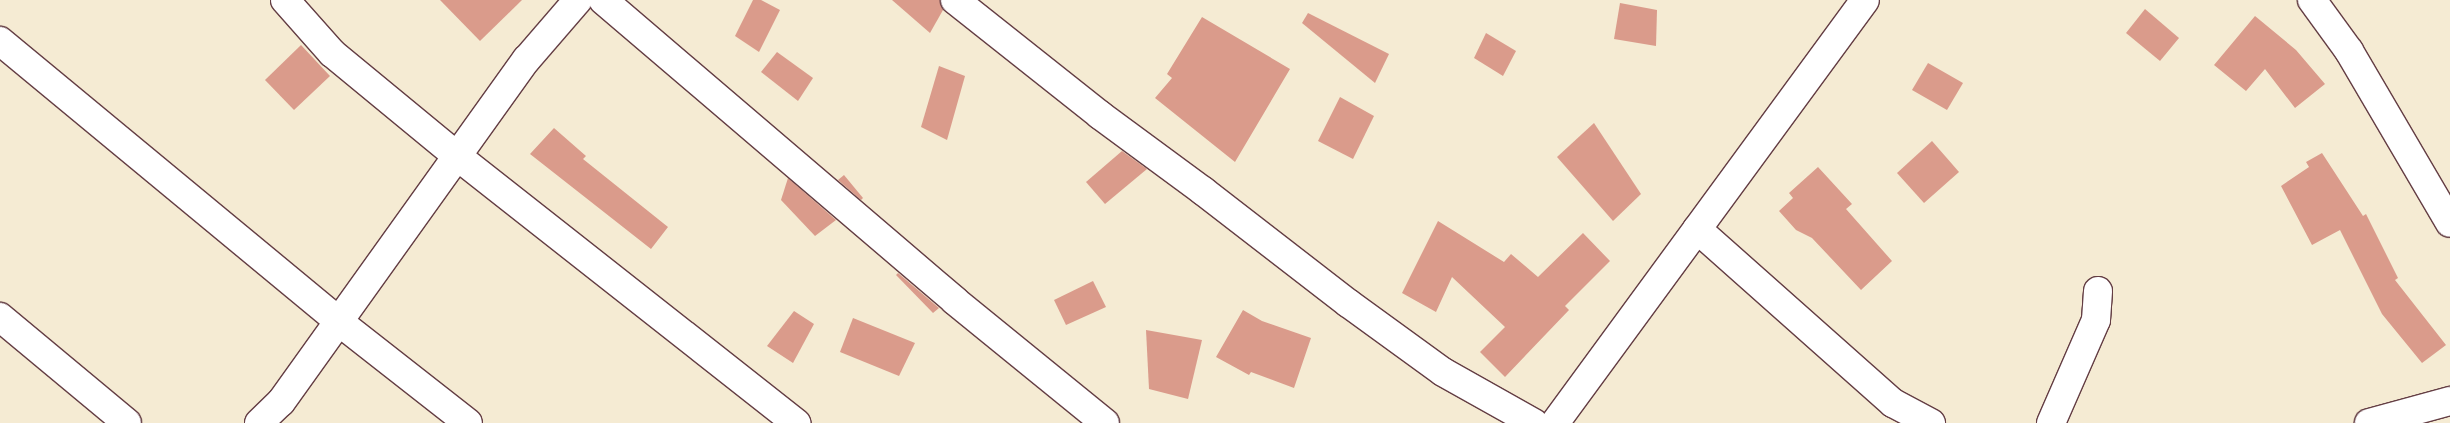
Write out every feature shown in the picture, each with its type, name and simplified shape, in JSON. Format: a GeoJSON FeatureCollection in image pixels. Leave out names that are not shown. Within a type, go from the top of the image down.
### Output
{"type":"FeatureCollection","features":[{"type":"Feature","properties":{"kind":"street"},"geometry":{"type":"LineString","coordinates":[[285,0],[332,53],[457,156],[796,423]]}},
{"type":"Feature","properties":{"kind":"street"},"geometry":{"type":"LineString","coordinates":[[259,423],[277,413],[338,322],[527,59],[583,0],[1104,423]]}},
{"type":"Feature","properties":{"kind":"street"},"geometry":{"type":"LineString","coordinates":[[955,0],[1100,116],[1204,191],[1348,303],[1443,372],[1534,423]]}},
{"type":"Feature","properties":{"kind":"street"},"geometry":{"type":"LineString","coordinates":[[1555,423],[1865,0]]}},
{"type":"Feature","properties":{"kind":"street"},"geometry":{"type":"LineString","coordinates":[[2312,0],[2349,51],[2450,223]]}},
{"type":"Feature","properties":{"kind":"street"},"geometry":{"type":"LineString","coordinates":[[0,41],[338,322],[468,423]]}},
{"type":"Feature","properties":{"kind":"street"},"geometry":{"type":"LineString","coordinates":[[1697,229],[1893,403],[1931,423]]}},
{"type":"Feature","properties":{"kind":"street"},"geometry":{"type":"LineString","coordinates":[[2051,423],[2096,320],[2098,291]]}},
{"type":"Feature","properties":{"kind":"street"},"geometry":{"type":"LineString","coordinates":[[0,317],[127,423]]}},
{"type":"Feature","properties":{"kind":"street"},"geometry":{"type":"LineString","coordinates":[[2369,423],[2450,401]]}},
{"type":"Feature","properties":{"kind":"building"},"geometry":{"type":"Polygon","coordinates":[[[440,0],[522,0],[480,41],[440,0]]]}},
{"type":"Feature","properties":{"kind":"building"},"geometry":{"type":"Polygon","coordinates":[[[753,0],[761,0],[780,10],[759,52],[735,36],[753,0]]]}},
{"type":"Feature","properties":{"kind":"building"},"geometry":{"type":"Polygon","coordinates":[[[892,0],[940,0],[943,10],[930,33],[892,0]]]}},
{"type":"Feature","properties":{"kind":"building"},"geometry":{"type":"Polygon","coordinates":[[[1620,3],[1657,10],[1656,46],[1614,39],[1620,3]]]}},
{"type":"Feature","properties":{"kind":"building"},"geometry":{"type":"Polygon","coordinates":[[[2145,9],[2179,38],[2160,61],[2126,33],[2145,9]]]}},
{"type":"Feature","properties":{"kind":"building"},"geometry":{"type":"Polygon","coordinates":[[[1308,13],[1389,54],[1375,83],[1302,23],[1308,13]]]}},
{"type":"Feature","properties":{"kind":"building"},"geometry":{"type":"Polygon","coordinates":[[[2255,16],[2296,50],[2325,84],[2295,108],[2265,69],[2246,91],[2214,65],[2255,16]]]}},
{"type":"Feature","properties":{"kind":"building"},"geometry":{"type":"Polygon","coordinates":[[[1202,17],[1290,69],[1235,162],[1155,98],[1172,78],[1167,74],[1202,17]]]}},
{"type":"Feature","properties":{"kind":"building"},"geometry":{"type":"Polygon","coordinates":[[[1486,33],[1516,51],[1503,76],[1474,58],[1486,33]]]}},
{"type":"Feature","properties":{"kind":"building"},"geometry":{"type":"Polygon","coordinates":[[[301,45],[330,76],[294,110],[265,80],[301,45]]]}},
{"type":"Feature","properties":{"kind":"building"},"geometry":{"type":"Polygon","coordinates":[[[777,52],[813,78],[798,101],[761,72],[777,52]]]}},
{"type":"Feature","properties":{"kind":"building"},"geometry":{"type":"Polygon","coordinates":[[[1928,63],[1963,83],[1947,110],[1912,90],[1928,63]]]}},
{"type":"Feature","properties":{"kind":"building"},"geometry":{"type":"Polygon","coordinates":[[[939,66],[965,76],[947,140],[921,127],[939,66]]]}},
{"type":"Feature","properties":{"kind":"building"},"geometry":{"type":"Polygon","coordinates":[[[1340,97],[1374,116],[1353,159],[1318,141],[1340,97]]]}},
{"type":"Feature","properties":{"kind":"building"},"geometry":{"type":"Polygon","coordinates":[[[1594,123],[1641,194],[1613,221],[1557,157],[1594,123]]]}},
{"type":"Feature","properties":{"kind":"building"},"geometry":{"type":"Polygon","coordinates":[[[554,128],[586,156],[583,159],[668,227],[651,249],[530,154],[554,128]]]}},
{"type":"Feature","properties":{"kind":"building"},"geometry":{"type":"Polygon","coordinates":[[[1932,141],[1959,172],[1924,203],[1897,173],[1932,141]]]}},
{"type":"Feature","properties":{"kind":"building"},"geometry":{"type":"Polygon","coordinates":[[[1122,151],[1147,169],[1105,204],[1086,182],[1122,151]]]}},
{"type":"Feature","properties":{"kind":"building"},"geometry":{"type":"Polygon","coordinates":[[[2322,153],[2363,216],[2366,214],[2398,278],[2395,280],[2446,345],[2422,363],[2382,314],[2340,230],[2312,245],[2281,186],[2309,167],[2306,162],[2322,153]]]}},
{"type":"Feature","properties":{"kind":"building"},"geometry":{"type":"Polygon","coordinates":[[[1818,167],[1852,204],[1846,209],[1892,261],[1861,290],[1812,238],[1796,230],[1779,211],[1793,198],[1789,193],[1818,167]]]}},
{"type":"Feature","properties":{"kind":"building"},"geometry":{"type":"Polygon","coordinates":[[[844,175],[863,198],[861,200],[838,180],[844,175]]]}},
{"type":"Feature","properties":{"kind":"building"},"geometry":{"type":"Polygon","coordinates":[[[788,178],[836,220],[815,236],[781,200],[788,178]]]}},
{"type":"Feature","properties":{"kind":"building"},"geometry":{"type":"Polygon","coordinates":[[[1438,221],[1504,262],[1511,254],[1538,277],[1583,233],[1610,261],[1565,306],[1569,310],[1505,377],[1480,352],[1505,327],[1452,277],[1436,312],[1402,293],[1438,221]]]}},
{"type":"Feature","properties":{"kind":"building"},"geometry":{"type":"Polygon","coordinates":[[[898,273],[939,308],[933,313],[896,275],[898,273]]]}},
{"type":"Feature","properties":{"kind":"building"},"geometry":{"type":"Polygon","coordinates":[[[1093,281],[1106,307],[1066,325],[1054,300],[1093,281]]]}},
{"type":"Feature","properties":{"kind":"building"},"geometry":{"type":"Polygon","coordinates":[[[1243,310],[1262,321],[1311,338],[1294,388],[1251,372],[1249,375],[1216,357],[1243,310]]]}},
{"type":"Feature","properties":{"kind":"building"},"geometry":{"type":"Polygon","coordinates":[[[794,311],[814,324],[793,363],[767,346],[794,311]]]}},
{"type":"Feature","properties":{"kind":"building"},"geometry":{"type":"Polygon","coordinates":[[[853,318],[915,343],[899,376],[840,352],[853,318]]]}},
{"type":"Feature","properties":{"kind":"building"},"geometry":{"type":"Polygon","coordinates":[[[1146,330],[1202,340],[1188,399],[1149,389],[1146,330]]]}}]}
